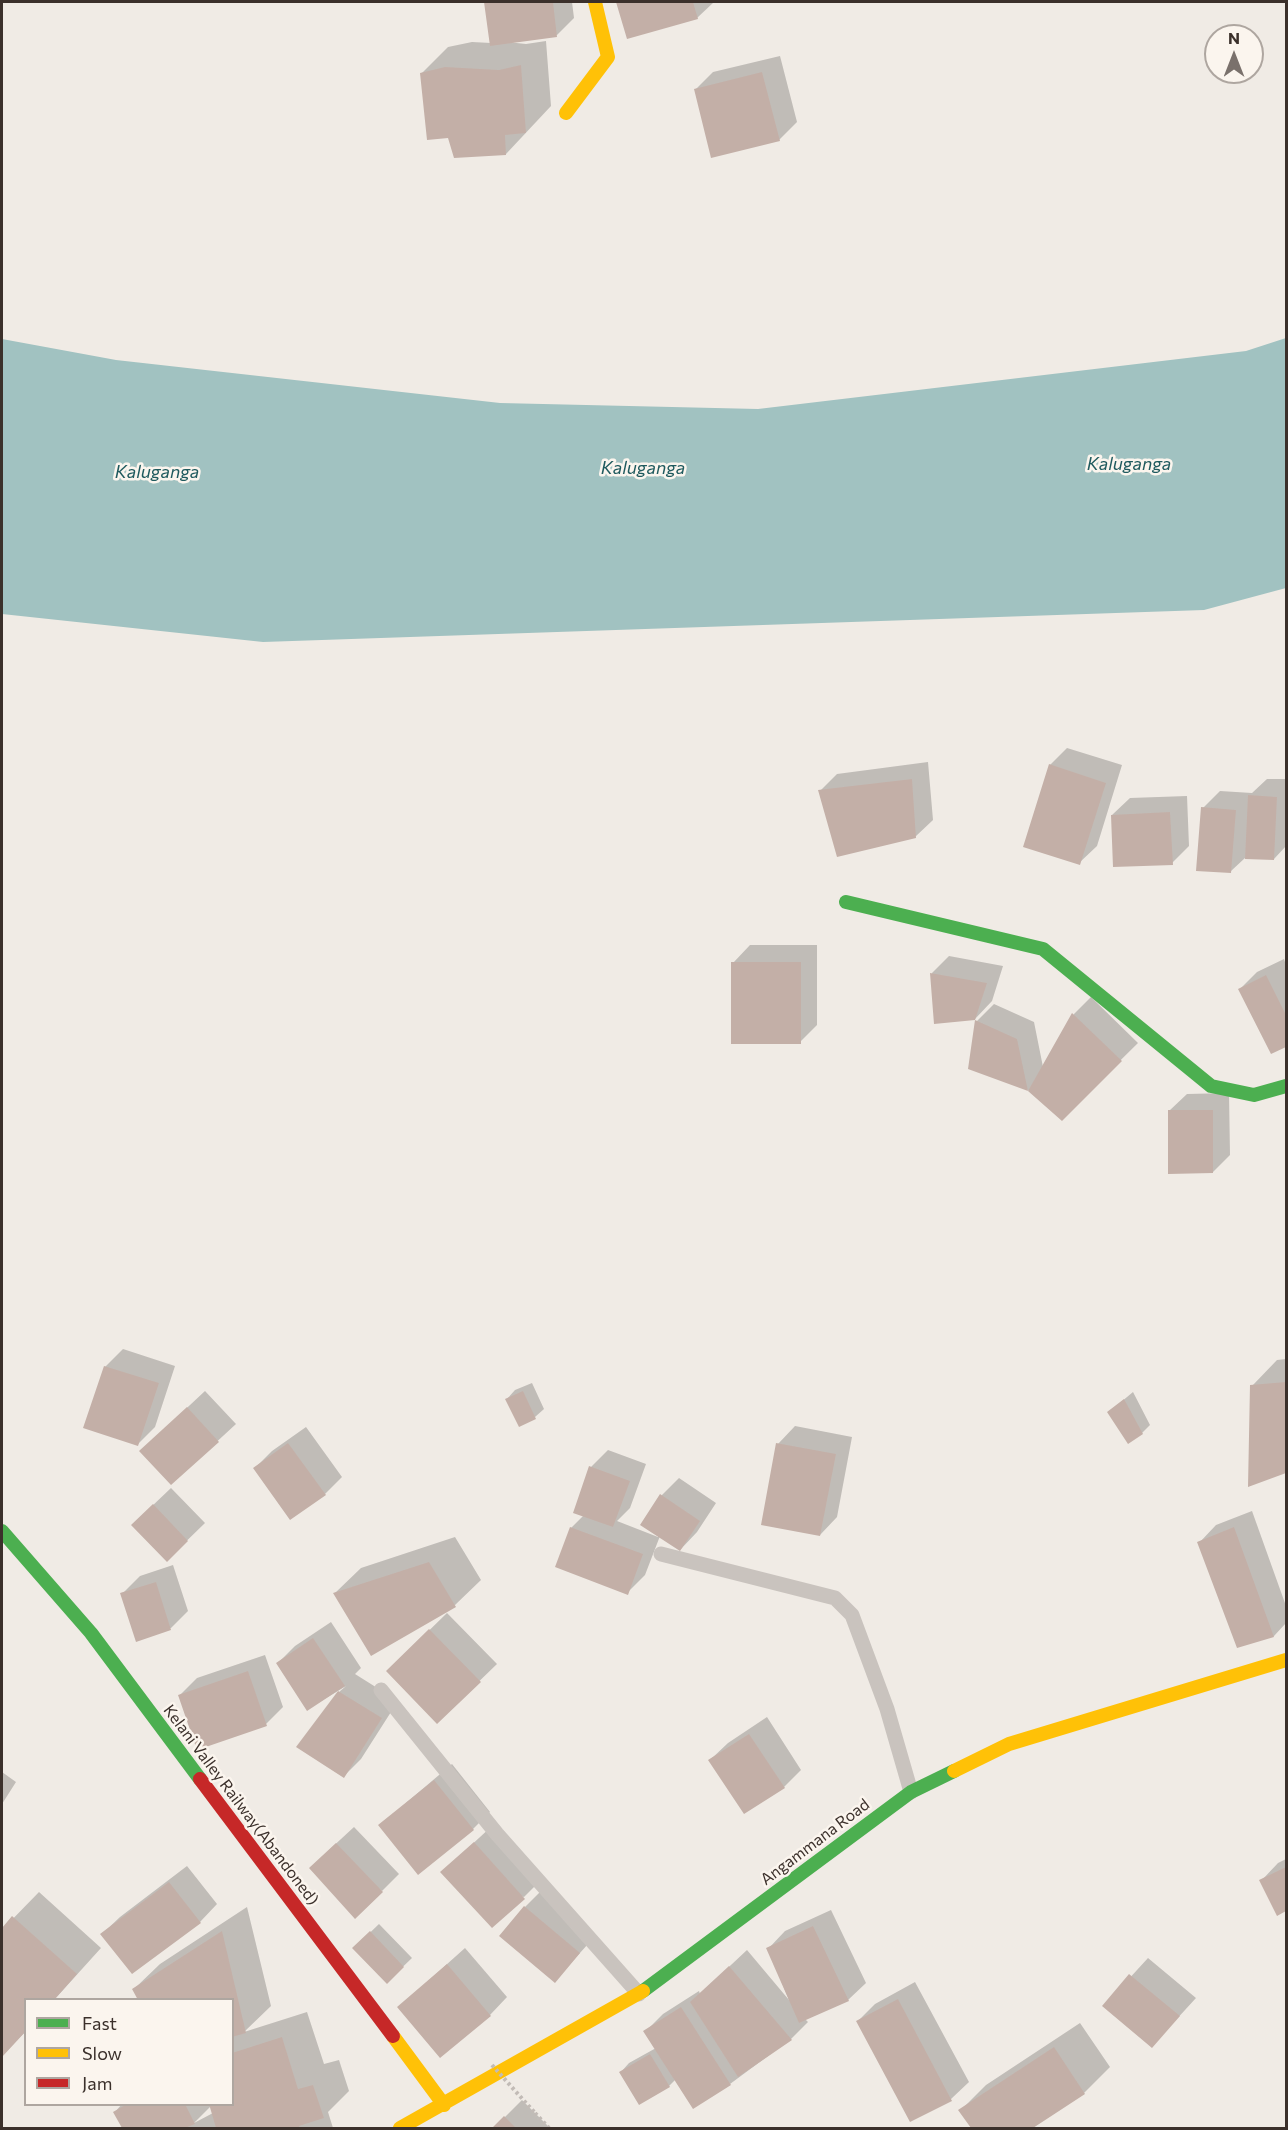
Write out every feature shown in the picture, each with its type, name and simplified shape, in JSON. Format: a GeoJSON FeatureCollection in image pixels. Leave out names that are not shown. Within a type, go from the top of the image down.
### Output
{"type":"FeatureCollection","features":[{"type":"Feature","properties":{"kind":"street"},"geometry":{"type":"LineString","coordinates":[[566,113],[608,57],[596,2]]}},
{"type":"Feature","properties":{"kind":"street"},"geometry":{"type":"LineString","coordinates":[[846,902],[1043,950],[1211,1086],[1254,1095],[1287,1086]]}},
{"type":"Feature","properties":{"kind":"street","name":"Kelani Valley Railway(Abandoned)"},"geometry":{"type":"LineString","coordinates":[[2,1531],[91,1633],[444,2106]]}},
{"type":"Feature","properties":{"kind":"street","name":"Angammana Road"},"geometry":{"type":"LineString","coordinates":[[400,2128],[444,2106],[639,1994],[911,1792],[1009,1744],[1287,1660]]}},
{"type":"Feature","properties":{"kind":"lane"},"geometry":{"type":"LineString","coordinates":[[661,1554],[835,1598],[844,1606],[852,1615],[887,1709],[911,1792]]}},
{"type":"Feature","properties":{"kind":"lane"},"geometry":{"type":"LineString","coordinates":[[381,1690],[497,1834],[639,1994]]}},
{"type":"Feature","properties":{"kind":"path"},"geometry":{"type":"LineString","coordinates":[[492,2065],[549,2128]]}},
{"type":"Feature","properties":{"kind":"water","name":"Kaluganga"},"geometry":{"type":"Polygon","coordinates":[[[1286,338],[1286,588],[1204,610],[263,642],[2,614],[2,339],[116,360],[500,403],[758,409],[1246,351],[1286,338]]]}},
{"type":"Feature","properties":{"kind":"building"},"geometry":{"type":"Polygon","coordinates":[[[484,2],[553,2],[557,37],[490,46],[484,2]]]}},
{"type":"Feature","properties":{"kind":"building"},"geometry":{"type":"Polygon","coordinates":[[[616,2],[693,2],[698,19],[627,39],[616,2]]]}},
{"type":"Feature","properties":{"kind":"building"},"geometry":{"type":"Polygon","coordinates":[[[521,65],[526,133],[505,135],[506,155],[454,158],[448,138],[427,140],[420,73],[445,67],[499,70],[521,65]]]}},
{"type":"Feature","properties":{"kind":"building"},"geometry":{"type":"Polygon","coordinates":[[[762,72],[780,141],[711,158],[694,89],[762,72]]]}},
{"type":"Feature","properties":{"kind":"building"},"geometry":{"type":"Polygon","coordinates":[[[1049,764],[1106,783],[1080,865],[1023,847],[1049,764]]]}},
{"type":"Feature","properties":{"kind":"building"},"geometry":{"type":"Polygon","coordinates":[[[912,779],[916,838],[837,857],[818,790],[912,779]]]}},
{"type":"Feature","properties":{"kind":"building"},"geometry":{"type":"Polygon","coordinates":[[[1248,795],[1277,797],[1274,860],[1245,859],[1248,795]]]}},
{"type":"Feature","properties":{"kind":"building"},"geometry":{"type":"Polygon","coordinates":[[[1201,807],[1236,810],[1231,873],[1196,871],[1201,807]]]}},
{"type":"Feature","properties":{"kind":"building"},"geometry":{"type":"Polygon","coordinates":[[[1170,812],[1173,865],[1113,867],[1111,815],[1170,812]]]}},
{"type":"Feature","properties":{"kind":"building"},"geometry":{"type":"Polygon","coordinates":[[[731,962],[801,962],[801,1044],[731,1044],[731,962]]]}},
{"type":"Feature","properties":{"kind":"building"},"geometry":{"type":"Polygon","coordinates":[[[930,973],[987,983],[975,1020],[934,1024],[930,973]]]}},
{"type":"Feature","properties":{"kind":"building"},"geometry":{"type":"Polygon","coordinates":[[[1266,975],[1286,1015],[1286,1047],[1271,1054],[1238,989],[1266,975]]]}},
{"type":"Feature","properties":{"kind":"building"},"geometry":{"type":"Polygon","coordinates":[[[1072,1013],[1122,1061],[1062,1121],[1028,1091],[1072,1013]]]}},
{"type":"Feature","properties":{"kind":"building"},"geometry":{"type":"Polygon","coordinates":[[[975,1020],[1017,1039],[1028,1091],[968,1069],[975,1020]]]}},
{"type":"Feature","properties":{"kind":"building"},"geometry":{"type":"Polygon","coordinates":[[[1168,1110],[1213,1110],[1213,1173],[1168,1174],[1168,1110]]]}},
{"type":"Feature","properties":{"kind":"building"},"geometry":{"type":"Polygon","coordinates":[[[104,1366],[159,1383],[138,1446],[83,1428],[104,1366]]]}},
{"type":"Feature","properties":{"kind":"building"},"geometry":{"type":"Polygon","coordinates":[[[1286,1382],[1286,1473],[1248,1487],[1250,1385],[1286,1382]]]}},
{"type":"Feature","properties":{"kind":"building"},"geometry":{"type":"Polygon","coordinates":[[[523,1391],[536,1419],[519,1427],[505,1399],[523,1391]]]}},
{"type":"Feature","properties":{"kind":"building"},"geometry":{"type":"Polygon","coordinates":[[[1124,1399],[1143,1434],[1128,1444],[1107,1412],[1124,1399]]]}},
{"type":"Feature","properties":{"kind":"building"},"geometry":{"type":"Polygon","coordinates":[[[187,1407],[219,1442],[171,1485],[139,1451],[187,1407]]]}},
{"type":"Feature","properties":{"kind":"building"},"geometry":{"type":"Polygon","coordinates":[[[288,1443],[326,1495],[290,1520],[253,1468],[288,1443]]]}},
{"type":"Feature","properties":{"kind":"building"},"geometry":{"type":"Polygon","coordinates":[[[776,1443],[836,1454],[820,1536],[761,1525],[776,1443]]]}},
{"type":"Feature","properties":{"kind":"building"},"geometry":{"type":"Polygon","coordinates":[[[589,1466],[630,1481],[613,1527],[573,1513],[589,1466]]]}},
{"type":"Feature","properties":{"kind":"building"},"geometry":{"type":"Polygon","coordinates":[[[660,1494],[700,1521],[680,1551],[640,1525],[660,1494]]]}},
{"type":"Feature","properties":{"kind":"building"},"geometry":{"type":"Polygon","coordinates":[[[153,1504],[188,1541],[167,1562],[131,1525],[153,1504]]]}},
{"type":"Feature","properties":{"kind":"building"},"geometry":{"type":"Polygon","coordinates":[[[570,1527],[643,1554],[628,1595],[555,1567],[570,1527]]]}},
{"type":"Feature","properties":{"kind":"building"},"geometry":{"type":"Polygon","coordinates":[[[1234,1527],[1274,1637],[1237,1648],[1197,1542],[1234,1527]]]}},
{"type":"Feature","properties":{"kind":"building"},"geometry":{"type":"Polygon","coordinates":[[[429,1562],[456,1607],[371,1656],[333,1593],[429,1562]]]}},
{"type":"Feature","properties":{"kind":"building"},"geometry":{"type":"Polygon","coordinates":[[[156,1582],[171,1630],[136,1642],[120,1593],[156,1582]]]}},
{"type":"Feature","properties":{"kind":"building"},"geometry":{"type":"Polygon","coordinates":[[[429,1629],[481,1682],[437,1724],[386,1671],[429,1629]]]}},
{"type":"Feature","properties":{"kind":"building"},"geometry":{"type":"Polygon","coordinates":[[[313,1638],[345,1686],[307,1711],[276,1663],[313,1638]]]}},
{"type":"Feature","properties":{"kind":"building"},"geometry":{"type":"Polygon","coordinates":[[[248,1671],[267,1726],[197,1750],[178,1695],[248,1671]]]}},
{"type":"Feature","properties":{"kind":"building"},"geometry":{"type":"Polygon","coordinates":[[[338,1691],[382,1718],[344,1778],[296,1747],[338,1691]]]}},
{"type":"Feature","properties":{"kind":"building"},"geometry":{"type":"Polygon","coordinates":[[[749,1734],[785,1788],[744,1814],[708,1760],[749,1734]]]}},
{"type":"Feature","properties":{"kind":"building"},"geometry":{"type":"Polygon","coordinates":[[[434,1780],[474,1830],[418,1875],[378,1825],[434,1780]]]}},
{"type":"Feature","properties":{"kind":"building"},"geometry":{"type":"Polygon","coordinates":[[[474,1842],[525,1899],[492,1928],[440,1872],[474,1842]]]}},
{"type":"Feature","properties":{"kind":"building"},"geometry":{"type":"Polygon","coordinates":[[[336,1843],[383,1892],[355,1919],[309,1868],[336,1843]]]}},
{"type":"Feature","properties":{"kind":"building"},"geometry":{"type":"Polygon","coordinates":[[[1286,1867],[1286,1911],[1277,1916],[1259,1880],[1286,1867]]]}},
{"type":"Feature","properties":{"kind":"building"},"geometry":{"type":"Polygon","coordinates":[[[169,1882],[201,1923],[132,1974],[100,1934],[169,1882]]]}},
{"type":"Feature","properties":{"kind":"building"},"geometry":{"type":"Polygon","coordinates":[[[524,1906],[580,1953],[555,1983],[499,1936],[524,1906]]]}},
{"type":"Feature","properties":{"kind":"building"},"geometry":{"type":"Polygon","coordinates":[[[12,1916],[77,1974],[56,1998],[24,1998],[24,2033],[2,2057],[2,1928],[12,1916]]]}},
{"type":"Feature","properties":{"kind":"building"},"geometry":{"type":"Polygon","coordinates":[[[813,1926],[849,2001],[799,2023],[766,1948],[813,1926]]]}},
{"type":"Feature","properties":{"kind":"building"},"geometry":{"type":"Polygon","coordinates":[[[222,1931],[246,2033],[234,2036],[234,1998],[137,1998],[132,1989],[222,1931]]]}},
{"type":"Feature","properties":{"kind":"building"},"geometry":{"type":"Polygon","coordinates":[[[370,1931],[404,1967],[387,1984],[352,1948],[370,1931]]]}},
{"type":"Feature","properties":{"kind":"building"},"geometry":{"type":"Polygon","coordinates":[[[447,1964],[491,2016],[440,2058],[397,2007],[447,1964]]]}},
{"type":"Feature","properties":{"kind":"building"},"geometry":{"type":"Polygon","coordinates":[[[729,1966],[792,2040],[738,2077],[690,2002],[729,1966]]]}},
{"type":"Feature","properties":{"kind":"building"},"geometry":{"type":"Polygon","coordinates":[[[1129,1974],[1180,2016],[1152,2048],[1102,2006],[1129,1974]]]}},
{"type":"Feature","properties":{"kind":"building"},"geometry":{"type":"Polygon","coordinates":[[[898,1999],[952,2101],[910,2122],[856,2021],[898,1999]]]}},
{"type":"Feature","properties":{"kind":"building"},"geometry":{"type":"Polygon","coordinates":[[[681,2007],[731,2085],[693,2109],[643,2031],[681,2007]]]}},
{"type":"Feature","properties":{"kind":"building"},"geometry":{"type":"Polygon","coordinates":[[[282,2037],[298,2089],[313,2085],[324,2118],[299,2126],[300,2128],[216,2128],[210,2106],[234,2106],[234,2052],[282,2037]]]}},
{"type":"Feature","properties":{"kind":"building"},"geometry":{"type":"Polygon","coordinates":[[[1054,2047],[1085,2094],[1033,2128],[971,2128],[958,2110],[1054,2047]]]}},
{"type":"Feature","properties":{"kind":"building"},"geometry":{"type":"Polygon","coordinates":[[[650,2054],[670,2087],[639,2105],[619,2072],[650,2054]]]}},
{"type":"Feature","properties":{"kind":"building"},"geometry":{"type":"Polygon","coordinates":[[[124,2106],[186,2106],[195,2124],[185,2128],[122,2128],[113,2112],[124,2106]]]}},
{"type":"Feature","properties":{"kind":"building"},"geometry":{"type":"Polygon","coordinates":[[[504,2116],[516,2128],[492,2128],[504,2116]]]}},
{"type":"Feature","properties":{"kind":"traffic: fast"},"geometry":{"type":"LineString","coordinates":[[846,902],[1043,949],[1211,1086],[1254,1095],[1286,1086]]}},
{"type":"Feature","properties":{"kind":"traffic: fast"},"geometry":{"type":"LineString","coordinates":[[2,1531],[91,1633],[200,1779]]}},
{"type":"Feature","properties":{"kind":"traffic: fast"},"geometry":{"type":"LineString","coordinates":[[643,1991],[911,1792],[954,1771]]}},
{"type":"Feature","properties":{"kind":"traffic: slow"},"geometry":{"type":"LineString","coordinates":[[566,113],[608,57],[595,2]]}},
{"type":"Feature","properties":{"kind":"traffic: slow"},"geometry":{"type":"LineString","coordinates":[[954,1771],[1009,1744],[1286,1660]]}},
{"type":"Feature","properties":{"kind":"traffic: slow"},"geometry":{"type":"LineString","coordinates":[[400,2128],[643,1991]]}},
{"type":"Feature","properties":{"kind":"traffic: slow"},"geometry":{"type":"LineString","coordinates":[[393,2036],[444,2105]]}},
{"type":"Feature","properties":{"kind":"traffic: jam"},"geometry":{"type":"LineString","coordinates":[[200,1779],[393,2036]]}}]}
